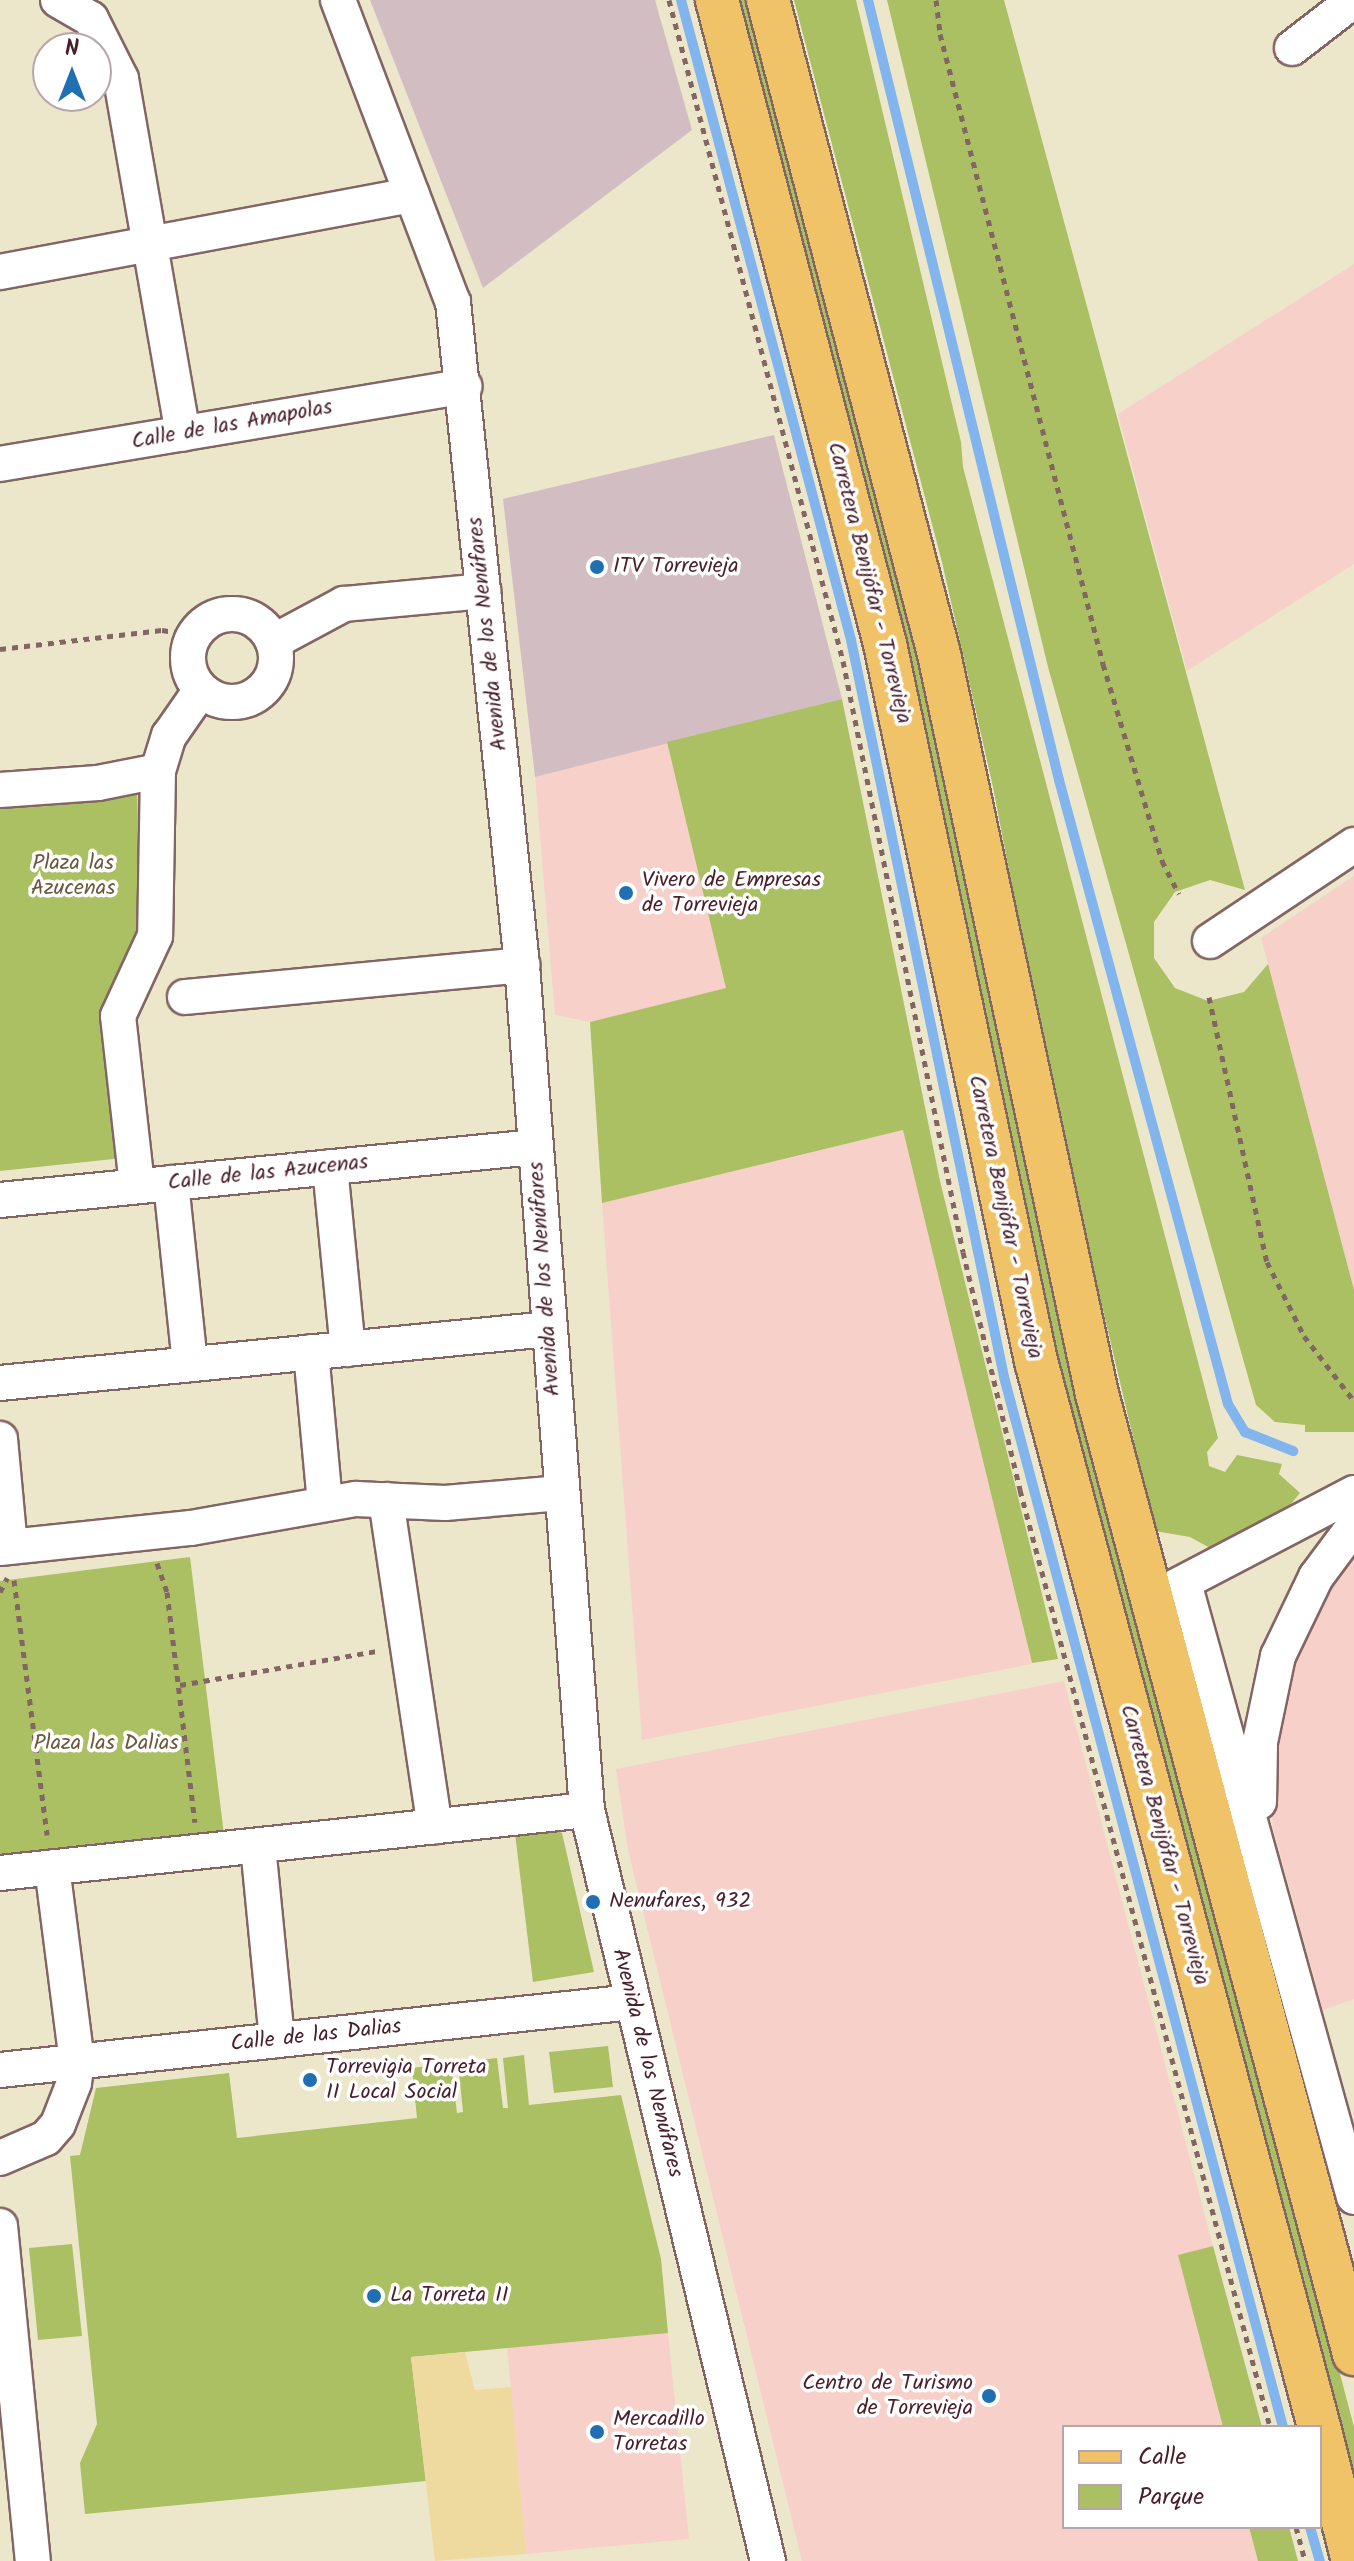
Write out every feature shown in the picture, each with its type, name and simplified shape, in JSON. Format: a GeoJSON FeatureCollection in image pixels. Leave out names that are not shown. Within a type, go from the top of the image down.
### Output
{"type":"FeatureCollection","features":[{"type":"Feature","properties":{"kind":"main road","name":"Carretera Benijófar - Torrevieja"},"geometry":{"type":"LineString","coordinates":[[717,0],[885,644],[1036,1361],[1319,2425]]}},
{"type":"Feature","properties":{"kind":"main road"},"geometry":{"type":"LineString","coordinates":[[768,0],[936,639],[1074,1295],[1167,1591],[1354,2354]]}},
{"type":"Feature","properties":{"kind":"main road","name":"Carretera Benijófar - Torrevieja"},"geometry":{"type":"LineString","coordinates":[[1322,2437],[1353,2561]]}},
{"type":"Feature","properties":{"kind":"street"},"geometry":{"type":"LineString","coordinates":[[58,0],[91,19],[112,56],[131,123],[183,434]]}},
{"type":"Feature","properties":{"kind":"street","name":"Avenida de los Nenúfares"},"geometry":{"type":"LineString","coordinates":[[338,0],[453,302],[465,386],[522,965],[587,1810],[768,2561]]}},
{"type":"Feature","properties":{"kind":"street"},"geometry":{"type":"LineString","coordinates":[[1292,48],[1354,0]]}},
{"type":"Feature","properties":{"kind":"street"},"geometry":{"type":"LineString","coordinates":[[0,272],[412,195]]}},
{"type":"Feature","properties":{"kind":"street","name":"Calle de las Amapolas"},"geometry":{"type":"LineString","coordinates":[[0,464],[465,386]]}},
{"type":"Feature","properties":{"kind":"street"},"geometry":{"type":"LineString","coordinates":[[273,642],[344,604],[483,591]]}},
{"type":"Feature","properties":{"kind":"street"},"geometry":{"type":"LineString","coordinates":[[236,615],[264,628],[273,642],[273,676],[250,699],[215,699],[201,690],[188,664],[195,635],[205,623],[236,615]]}},
{"type":"Feature","properties":{"kind":"street"},"geometry":{"type":"LineString","coordinates":[[137,1186],[118,1016],[155,936],[158,771],[169,736],[201,690]]}},
{"type":"Feature","properties":{"kind":"street"},"geometry":{"type":"LineString","coordinates":[[0,790],[98,783],[158,771]]}},
{"type":"Feature","properties":{"kind":"street"},"geometry":{"type":"LineString","coordinates":[[1210,941],[1354,845]]}},
{"type":"Feature","properties":{"kind":"street"},"geometry":{"type":"LineString","coordinates":[[185,997],[522,965]]}},
{"type":"Feature","properties":{"kind":"street","name":"Calle de las Azucenas"},"geometry":{"type":"LineString","coordinates":[[0,1200],[535,1147]]}},
{"type":"Feature","properties":{"kind":"street"},"geometry":{"type":"LineString","coordinates":[[330,1167],[348,1349]]}},
{"type":"Feature","properties":{"kind":"street"},"geometry":{"type":"LineString","coordinates":[[171,1183],[190,1364]]}},
{"type":"Feature","properties":{"kind":"street"},"geometry":{"type":"LineString","coordinates":[[0,1383],[549,1329]]}},
{"type":"Feature","properties":{"kind":"street"},"geometry":{"type":"LineString","coordinates":[[311,1352],[325,1503]]}},
{"type":"Feature","properties":{"kind":"street"},"geometry":{"type":"LineString","coordinates":[[0,1439],[5,1547],[191,1528],[325,1503],[386,1500],[445,1503],[562,1493]]}},
{"type":"Feature","properties":{"kind":"street"},"geometry":{"type":"LineString","coordinates":[[1354,1493],[1167,1591],[1260,1843],[1354,2197]]}},
{"type":"Feature","properties":{"kind":"street"},"geometry":{"type":"LineString","coordinates":[[386,1500],[435,1826]]}},
{"type":"Feature","properties":{"kind":"street"},"geometry":{"type":"LineString","coordinates":[[1260,1843],[1260,1742],[1278,1656],[1316,1577],[1354,1526]]}},
{"type":"Feature","properties":{"kind":"street"},"geometry":{"type":"LineString","coordinates":[[0,1873],[587,1810]]}},
{"type":"Feature","properties":{"kind":"street"},"geometry":{"type":"LineString","coordinates":[[258,1846],[277,2040]]}},
{"type":"Feature","properties":{"kind":"street"},"geometry":{"type":"LineString","coordinates":[[0,2158],[46,2138],[58,2124],[77,2062],[52,1868]]}},
{"type":"Feature","properties":{"kind":"street","name":"Calle de las Dalias"},"geometry":{"type":"LineString","coordinates":[[0,2070],[632,2002]]}},
{"type":"Feature","properties":{"kind":"street"},"geometry":{"type":"LineString","coordinates":[[0,2226],[33,2561]]}},
{"type":"Feature","properties":{"kind":"path"},"geometry":{"type":"LineString","coordinates":[[936,0],[940,34],[1103,664],[1154,837],[1179,894]]}},
{"type":"Feature","properties":{"kind":"path"},"geometry":{"type":"LineString","coordinates":[[0,649],[162,630],[195,635]]}},
{"type":"Feature","properties":{"kind":"path"},"geometry":{"type":"LineString","coordinates":[[1209,997],[1267,1262],[1304,1336],[1354,1401]]}},
{"type":"Feature","properties":{"kind":"path"},"geometry":{"type":"LineString","coordinates":[[153,1557],[167,1592],[198,1852]]}},
{"type":"Feature","properties":{"kind":"path"},"geometry":{"type":"LineString","coordinates":[[0,1592],[12,1566],[52,1868]]}},
{"type":"Feature","properties":{"kind":"path"},"geometry":{"type":"LineString","coordinates":[[180,1685],[409,1645]]}},
{"type":"Feature","properties":{"kind":"path"},"geometry":{"type":"LineString","coordinates":[[1297,2529],[1305,2561]]}},
{"type":"Feature","properties":{"kind":"shaded area"},"geometry":{"type":"Polygon","coordinates":[[[370,0],[655,0],[692,130],[483,288],[370,0]]]}},
{"type":"Feature","properties":{"kind":"shaded area"},"geometry":{"type":"Polygon","coordinates":[[[1354,264],[1354,564],[1187,671],[1118,414],[1354,264]]]}},
{"type":"Feature","properties":{"kind":"shaded area"},"geometry":{"type":"Polygon","coordinates":[[[774,435],[842,699],[535,777],[503,499],[774,435]]]}},
{"type":"Feature","properties":{"kind":"shaded area"},"geometry":{"type":"Polygon","coordinates":[[[667,742],[727,988],[590,1022],[555,1015],[535,777],[667,742]]]}},
{"type":"Feature","properties":{"kind":"shaded area"},"geometry":{"type":"Polygon","coordinates":[[[1354,876],[1354,1290],[1261,938],[1354,876]]]}},
{"type":"Feature","properties":{"kind":"shaded area"},"geometry":{"type":"Polygon","coordinates":[[[904,1130],[1032,1664],[642,1740],[602,1203],[904,1130]]]}},
{"type":"Feature","properties":{"kind":"shaded area"},"geometry":{"type":"Polygon","coordinates":[[[1354,1546],[1354,1999],[1323,2010],[1273,1828],[1268,1767],[1292,1646],[1354,1546]]]}},
{"type":"Feature","properties":{"kind":"shaded area"},"geometry":{"type":"Polygon","coordinates":[[[1064,1681],[1213,2246],[1179,2255],[1222,2425],[1062,2425],[1062,2529],[1250,2529],[1258,2561],[802,2561],[628,1850],[616,1769],[1064,1681]]]}},
{"type":"Feature","properties":{"kind":"shaded area","name":"Mercadillo Torretas"},"geometry":{"type":"Polygon","coordinates":[[[668,2333],[689,2539],[526,2554],[507,2347],[668,2333]]]}},
{"type":"Feature","properties":{"kind":"green space"},"geometry":{"type":"Polygon","coordinates":[[[735,0],[750,0],[878,474],[961,838],[1042,1243],[1354,2427],[1354,2481],[1095,1524],[735,0]]]}},
{"type":"Feature","properties":{"kind":"green space"},"geometry":{"type":"Polygon","coordinates":[[[794,0],[856,0],[961,442],[963,467],[1218,1438],[1207,1452],[1209,1466],[1225,1472],[1237,1455],[1282,1464],[1279,1474],[1300,1493],[1291,1504],[1210,1548],[1190,1537],[1155,1531],[1049,1080],[993,787],[942,562],[794,0]]]}},
{"type":"Feature","properties":{"kind":"green space"},"geometry":{"type":"Polygon","coordinates":[[[887,0],[1004,0],[1245,890],[1210,880],[1175,892],[1154,922],[1154,958],[1175,988],[1208,1001],[1244,992],[1268,964],[1354,1290],[1354,1432],[1305,1432],[1305,1425],[1275,1422],[1256,1405],[1048,667],[887,0]]]}},
{"type":"Feature","properties":{"kind":"green space"},"geometry":{"type":"Polygon","coordinates":[[[842,699],[940,1181],[1058,1659],[1032,1663],[903,1130],[602,1203],[590,1022],[726,988],[667,742],[842,699]]]}},
{"type":"Feature","properties":{"kind":"green space","name":"Plaza las Azucenas"},"geometry":{"type":"Polygon","coordinates":[[[137,790],[142,941],[123,1158],[0,1171],[0,807],[50,806],[56,794],[137,790]]]}},
{"type":"Feature","properties":{"kind":"green space","name":"Plaza las Dalias"},"geometry":{"type":"Polygon","coordinates":[[[190,1557],[224,1835],[0,1866],[0,1581],[190,1557]]]}},
{"type":"Feature","properties":{"kind":"green space"},"geometry":{"type":"Polygon","coordinates":[[[554,1829],[562,1833],[594,1972],[533,1982],[515,1833],[554,1829]]]}},
{"type":"Feature","properties":{"kind":"green space"},"geometry":{"type":"Polygon","coordinates":[[[608,2046],[613,2087],[554,2093],[549,2052],[608,2046]]]}},
{"type":"Feature","properties":{"kind":"green space","name":"La Torreta II"},"geometry":{"type":"Polygon","coordinates":[[[524,2055],[529,2105],[621,2095],[661,2259],[668,2333],[411,2357],[426,2481],[85,2514],[80,2463],[97,2424],[70,2156],[80,2155],[96,2088],[229,2073],[237,2138],[417,2118],[412,2068],[451,2063],[457,2113],[463,2112],[458,2063],[497,2058],[503,2108],[508,2108],[503,2058],[524,2055]]]}},
{"type":"Feature","properties":{"kind":"green space"},"geometry":{"type":"Polygon","coordinates":[[[72,2244],[82,2336],[38,2340],[29,2248],[72,2244]]]}},
{"type":"Feature","properties":{"kind":"green space"},"geometry":{"type":"Polygon","coordinates":[[[1213,2246],[1261,2425],[1222,2425],[1178,2255],[1213,2246]]]}},
{"type":"Feature","properties":{"kind":"green space"},"geometry":{"type":"Polygon","coordinates":[[[1250,2529],[1290,2529],[1298,2561],[1258,2561],[1250,2529]]]}},
{"type":"Feature","properties":{"kind":"sand"},"geometry":{"type":"Polygon","coordinates":[[[465,2352],[475,2390],[511,2387],[526,2554],[435,2561],[411,2357],[465,2352]]]}},
{"type":"Feature","properties":{"kind":"waterway"},"geometry":{"type":"LineString","coordinates":[[681,0],[851,640],[1004,1377],[1282,2425]]}},
{"type":"Feature","properties":{"kind":"waterway"},"geometry":{"type":"LineString","coordinates":[[868,0],[1059,780],[1228,1404],[1245,1432],[1293,1451]]}},
{"type":"Feature","properties":{"kind":"waterway"},"geometry":{"type":"LineString","coordinates":[[1311,2529],[1320,2561]]}},
{"type":"Feature","properties":{"kind":"place","name":"ITV Torrevieja"},"geometry":{"type":"Point","coordinates":[597,567]}},
{"type":"Feature","properties":{"kind":"place","name":"Vivero de Empresas de Torrevieja"},"geometry":{"type":"Point","coordinates":[626,893]}},
{"type":"Feature","properties":{"kind":"place","name":"Nenufares, 932"},"geometry":{"type":"Point","coordinates":[593,1902]}},
{"type":"Feature","properties":{"kind":"place","name":"Torrevigia Torreta II Local Social"},"geometry":{"type":"Point","coordinates":[310,2080]}},
{"type":"Feature","properties":{"kind":"place","name":"La Torreta II"},"geometry":{"type":"Point","coordinates":[374,2296]}},
{"type":"Feature","properties":{"kind":"place","name":"Centro de Turismo de Torrevieja"},"geometry":{"type":"Point","coordinates":[989,2396]}},
{"type":"Feature","properties":{"kind":"place","name":"Mercadillo Torretas"},"geometry":{"type":"Point","coordinates":[597,2432]}}]}
